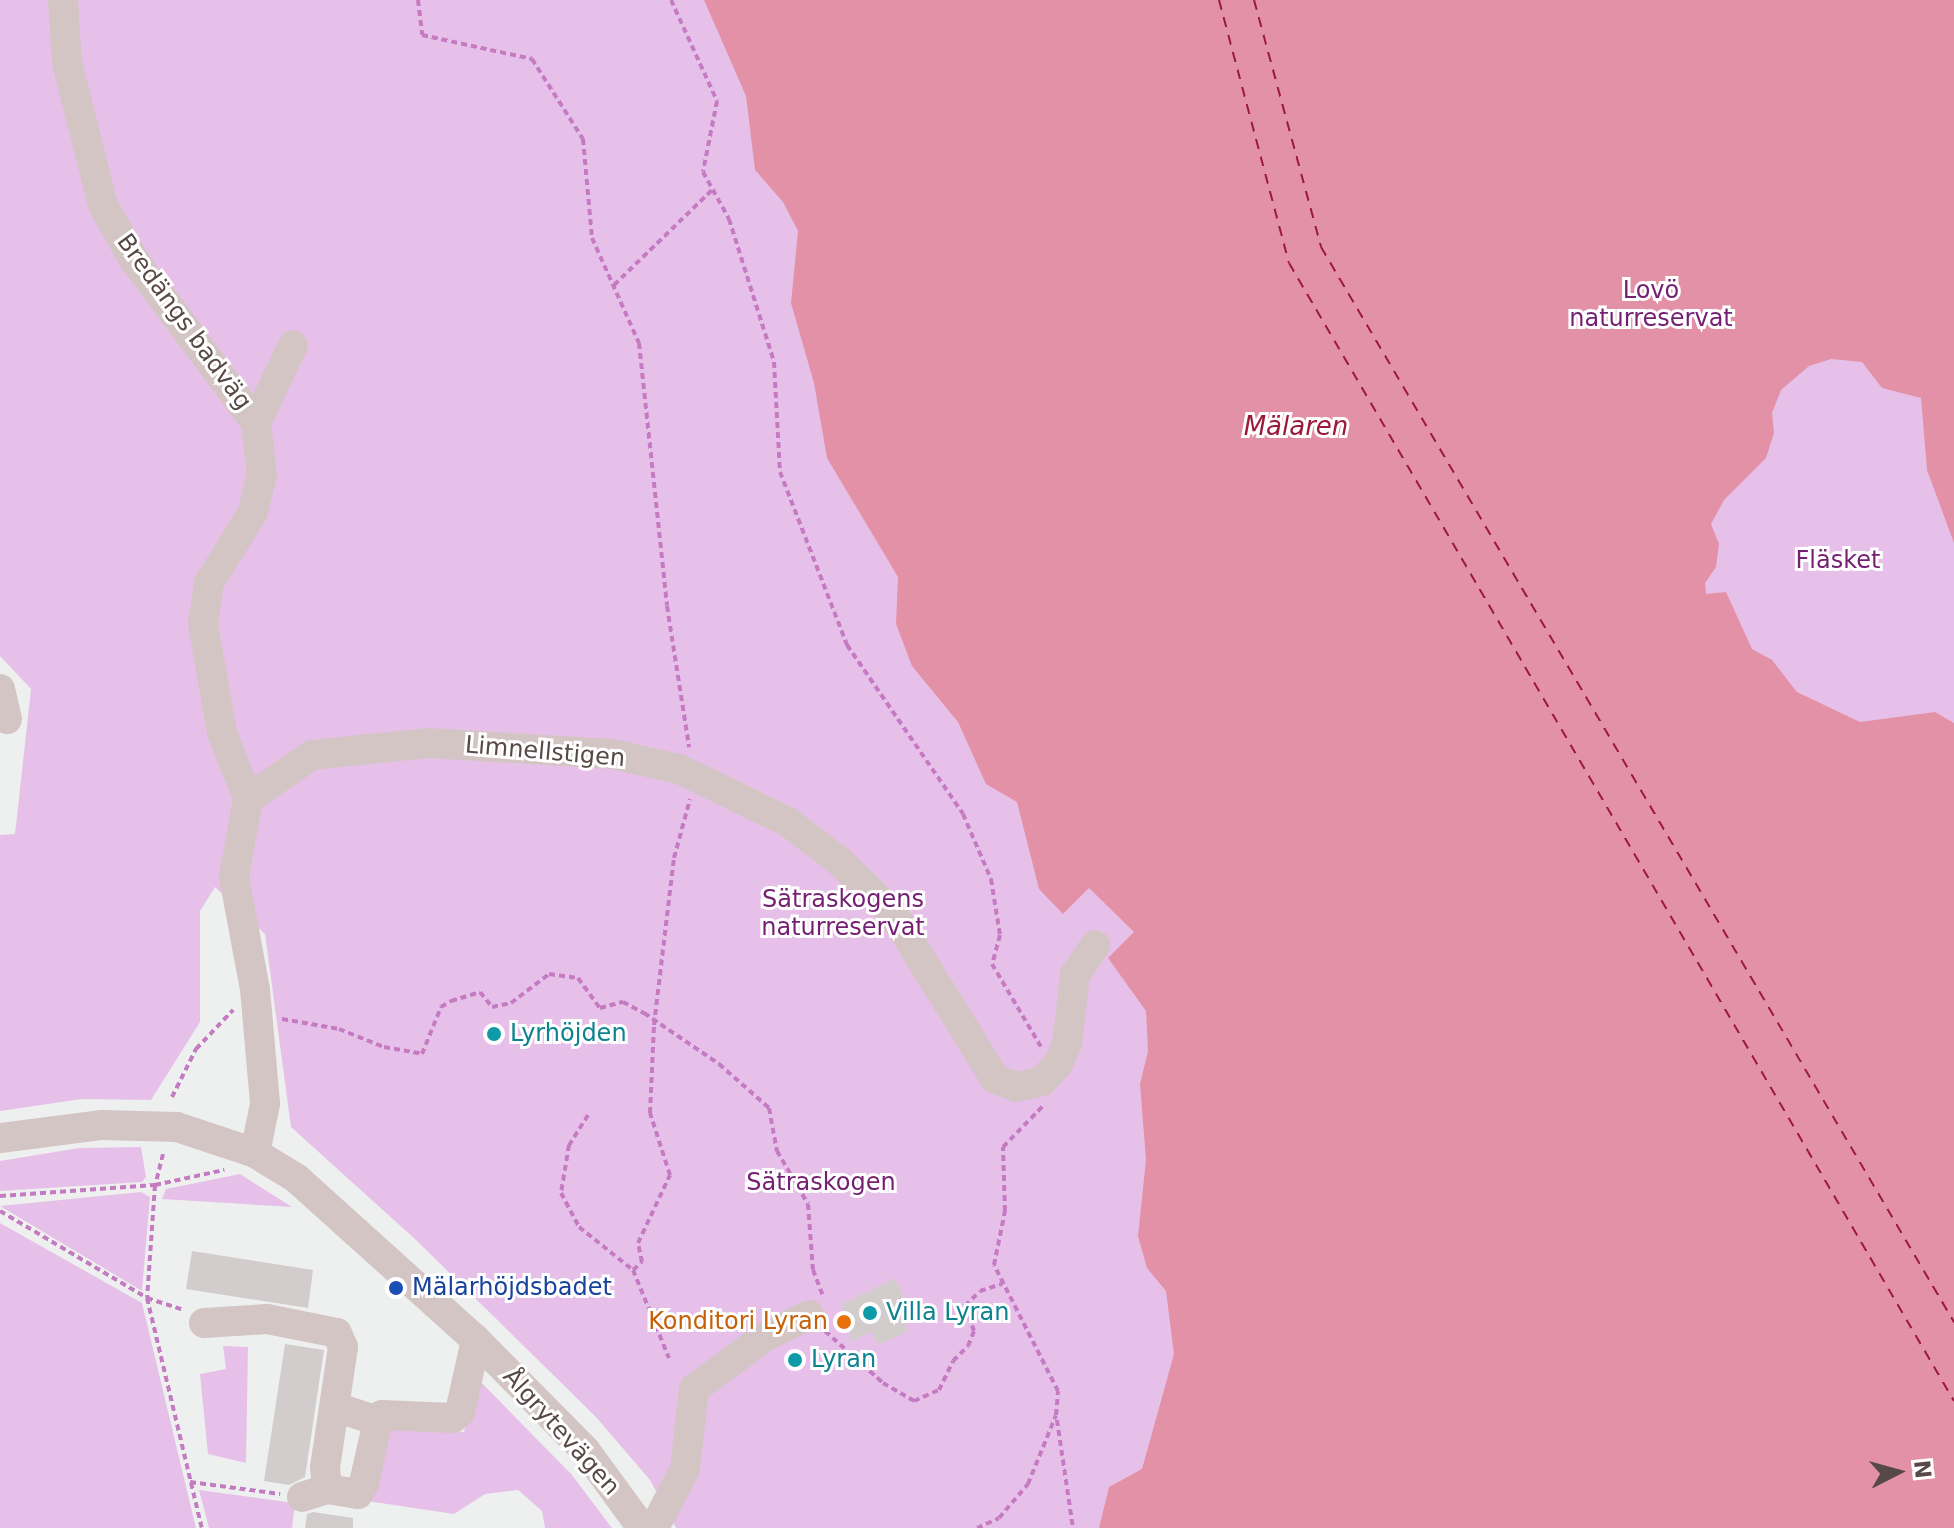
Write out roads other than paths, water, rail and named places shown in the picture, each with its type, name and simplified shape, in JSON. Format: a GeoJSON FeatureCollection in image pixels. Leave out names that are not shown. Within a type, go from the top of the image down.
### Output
{"type":"FeatureCollection","features":[{"type":"Feature","properties":{"kind":"street","name":"Bredängs badväg"},"geometry":{"type":"LineString","coordinates":[[63,0],[67,63],[103,205],[134,260],[256,423],[262,475],[253,512],[209,583],[203,624],[222,733],[248,799]]}},
{"type":"Feature","properties":{"kind":"street"},"geometry":{"type":"LineString","coordinates":[[256,423],[293,345]]}},
{"type":"Feature","properties":{"kind":"street"},"geometry":{"type":"LineString","coordinates":[[0,689],[7,719]]}},
{"type":"Feature","properties":{"kind":"street","name":"Limnellstigen"},"geometry":{"type":"LineString","coordinates":[[248,799],[312,755],[428,743],[612,754],[692,775],[788,822],[838,860],[892,912],[995,1079],[1017,1087],[1042,1081],[1058,1064],[1067,1044],[1075,975],[1095,945]]}},
{"type":"Feature","properties":{"kind":"street"},"geometry":{"type":"LineString","coordinates":[[248,799],[234,877],[254,1002],[265,1104],[255,1153]]}},
{"type":"Feature","properties":{"kind":"street","name":"Ålgrytevägen"},"geometry":{"type":"LineString","coordinates":[[0,1138],[142,1123],[209,1134],[255,1153],[338,1211],[476,1340],[585,1450],[642,1528]]}},
{"type":"Feature","properties":{"kind":"street"},"geometry":{"type":"LineString","coordinates":[[654,1528],[685,1469],[694,1389],[766,1336],[809,1315]]}},
{"type":"Feature","properties":{"kind":"street"},"geometry":{"type":"LineString","coordinates":[[204,1323],[267,1319],[337,1333],[343,1347],[335,1407],[325,1467],[314,1493],[358,1494],[378,1421]]}},
{"type":"Feature","properties":{"kind":"street","name":"Ålgrytevägen"},"geometry":{"type":"LineString","coordinates":[[335,1407],[378,1421],[382,1415],[453,1418],[460,1412],[476,1340]]}},
{"type":"Feature","properties":{"kind":"water","name":"Mälaren"},"geometry":{"type":"Polygon","coordinates":[[[704,0],[1954,0],[1954,543],[1927,470],[1921,398],[1882,388],[1862,362],[1831,359],[1809,366],[1781,390],[1772,413],[1774,433],[1766,458],[1724,500],[1711,524],[1719,544],[1716,567],[1705,583],[1706,594],[1726,592],[1752,649],[1772,660],[1797,692],[1860,722],[1935,712],[1954,723],[1954,1528],[1099,1528],[1109,1487],[1142,1469],[1174,1354],[1166,1291],[1147,1268],[1138,1236],[1146,1160],[1140,1084],[1148,1051],[1146,1011],[1108,958],[1134,932],[1089,888],[1063,914],[1039,889],[1017,802],[986,784],[958,722],[912,666],[896,624],[898,577],[827,458],[814,383],[791,303],[798,231],[783,202],[755,170],[746,96],[704,0]]]}},
{"type":"Feature","properties":{"kind":"place","name":"Lyrhöjden"},"geometry":{"type":"Point","coordinates":[494,1034]}},
{"type":"Feature","properties":{"kind":"place","name":"Mälarhöjdsbadet"},"geometry":{"type":"Point","coordinates":[396,1288]}},
{"type":"Feature","properties":{"kind":"place","name":"Villa Lyran"},"geometry":{"type":"Point","coordinates":[870,1313]}},
{"type":"Feature","properties":{"kind":"place","name":"Konditori Lyran"},"geometry":{"type":"Point","coordinates":[844,1322]}},
{"type":"Feature","properties":{"kind":"place","name":"Lyran"},"geometry":{"type":"Point","coordinates":[795,1360]}},
{"type":"Feature","properties":{"kind":"park label","name":"Lovö naturreservat"},"geometry":{"type":"Point","coordinates":[1651,305]}},
{"type":"Feature","properties":{"kind":"park label","name":"Fläsket"},"geometry":{"type":"Point","coordinates":[1838,561]}},
{"type":"Feature","properties":{"kind":"park label","name":"Sätraskogens naturreservat"},"geometry":{"type":"Point","coordinates":[843,914]}},
{"type":"Feature","properties":{"kind":"park label","name":"Sätraskogen"},"geometry":{"type":"Point","coordinates":[821,1183]}}]}
